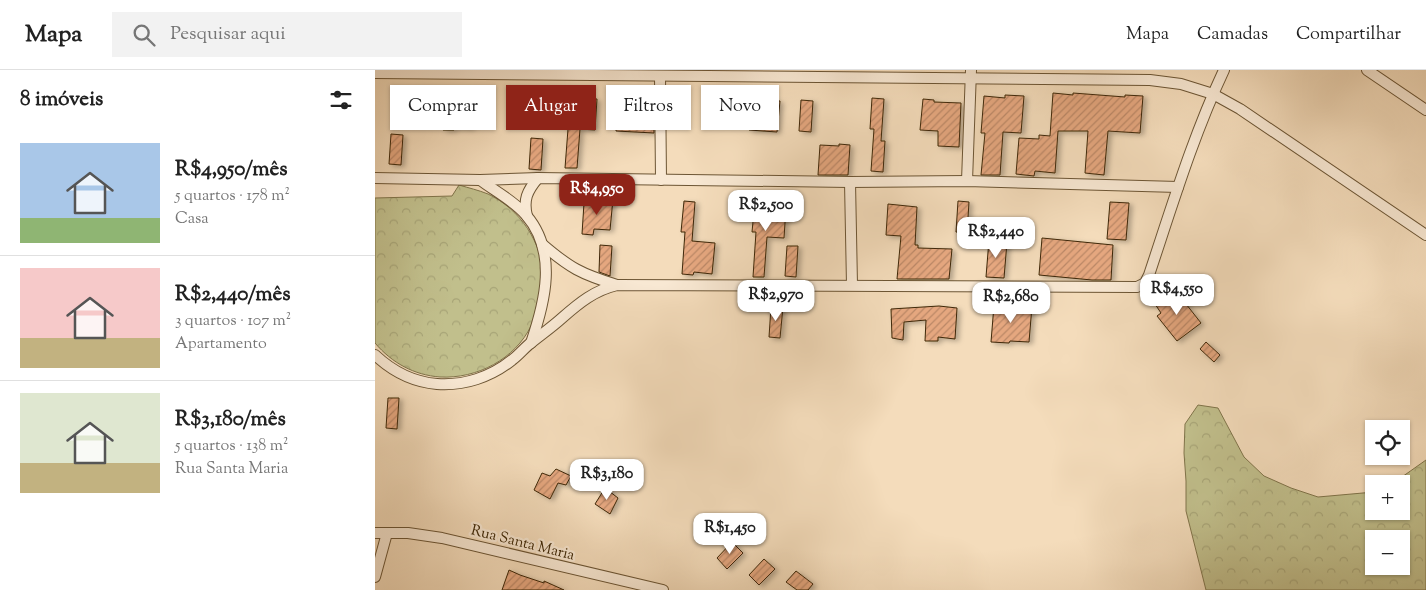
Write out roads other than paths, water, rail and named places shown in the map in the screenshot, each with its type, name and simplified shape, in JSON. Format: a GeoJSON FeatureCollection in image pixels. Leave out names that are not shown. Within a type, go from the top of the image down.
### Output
{"type":"FeatureCollection","features":[{"type":"Feature","properties":{"kind":"street"},"geometry":{"type":"LineString","coordinates":[[375,355],[385,364],[407,376],[431,383],[450,384],[476,380],[496,372],[514,359],[589,296],[617,285],[1137,287],[1145,283],[1149,275],[1178,187],[1224,70]]}},
{"type":"Feature","properties":{"kind":"street"},"geometry":{"type":"LineString","coordinates":[[1367,70],[1426,110]]}},
{"type":"Feature","properties":{"kind":"street"},"geometry":{"type":"LineString","coordinates":[[375,73],[660,76],[971,74],[1149,80],[1181,84],[1213,94],[1240,109],[1426,235]]}},
{"type":"Feature","properties":{"kind":"street"},"geometry":{"type":"LineString","coordinates":[[967,181],[971,74]]}},
{"type":"Feature","properties":{"kind":"street"},"geometry":{"type":"LineString","coordinates":[[660,76],[661,180]]}},
{"type":"Feature","properties":{"kind":"street"},"geometry":{"type":"LineString","coordinates":[[375,178],[850,182],[967,181],[1178,187]]}},
{"type":"Feature","properties":{"kind":"street"},"geometry":{"type":"LineString","coordinates":[[531,343],[544,302],[546,273],[542,244],[527,216],[525,198],[538,178]]}},
{"type":"Feature","properties":{"kind":"street"},"geometry":{"type":"LineString","coordinates":[[480,180],[527,216]]}},
{"type":"Feature","properties":{"kind":"street"},"geometry":{"type":"LineString","coordinates":[[850,182],[852,285]]}},
{"type":"Feature","properties":{"kind":"street"},"geometry":{"type":"LineString","coordinates":[[542,244],[578,272],[617,285]]}},
{"type":"Feature","properties":{"kind":"street","name":"Rua Santa Maria"},"geometry":{"type":"LineString","coordinates":[[375,533],[408,533],[442,538],[663,590]]}},
{"type":"Feature","properties":{"kind":"street"},"geometry":{"type":"LineString","coordinates":[[375,577],[387,533]]}}]}
